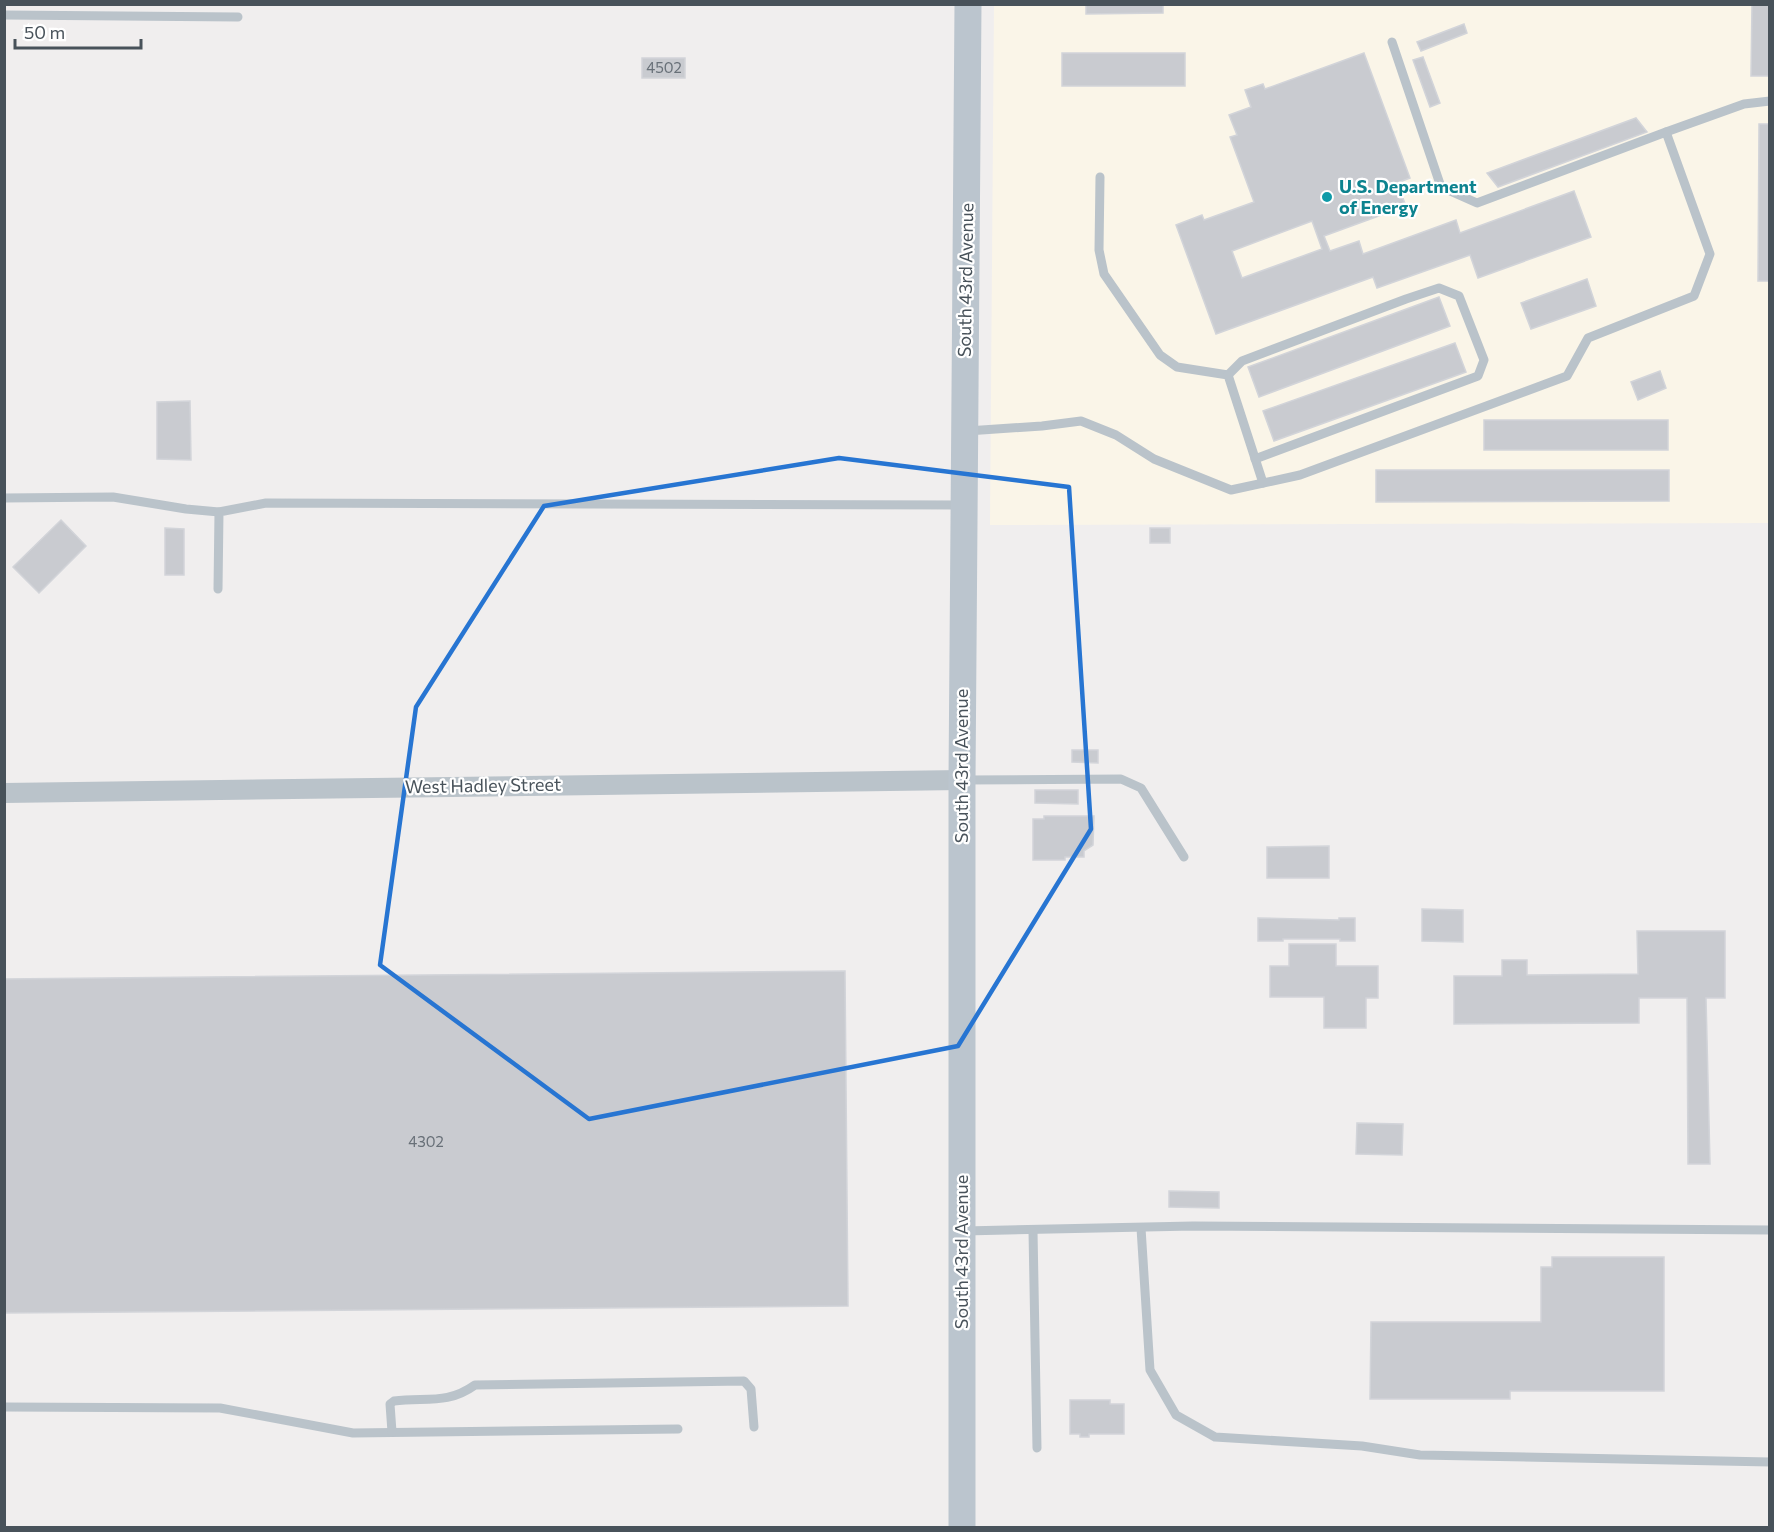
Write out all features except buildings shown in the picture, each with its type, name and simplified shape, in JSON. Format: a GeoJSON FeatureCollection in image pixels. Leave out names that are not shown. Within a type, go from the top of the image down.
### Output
{"type":"FeatureCollection","features":[{"type":"Feature","properties":{"kind":"main road","name":"South 43rd Avenue"},"geometry":{"type":"LineString","coordinates":[[962,1527],[962,780],[968,4]]}},
{"type":"Feature","properties":{"kind":"street","name":"West Hadley Street"},"geometry":{"type":"LineString","coordinates":[[4,793],[962,780]]}},
{"type":"Feature","properties":{"kind":"lane"},"geometry":{"type":"LineString","coordinates":[[4,15],[238,17]]}},
{"type":"Feature","properties":{"kind":"lane"},"geometry":{"type":"LineString","coordinates":[[1392,42],[1441,187],[1477,203],[1744,104],[1770,101]]}},
{"type":"Feature","properties":{"kind":"lane"},"geometry":{"type":"LineString","coordinates":[[964,432],[1082,421],[1116,435],[1155,459],[1231,490],[1300,475],[1567,376],[1588,338],[1694,296],[1710,254],[1666,132]]}},
{"type":"Feature","properties":{"kind":"lane"},"geometry":{"type":"LineString","coordinates":[[1100,177],[1099,250],[1104,274],[1160,355],[1177,367],[1228,375]]}},
{"type":"Feature","properties":{"kind":"lane"},"geometry":{"type":"LineString","coordinates":[[1228,375],[1242,361],[1439,288],[1459,296],[1484,360],[1478,376],[1255,459]]}},
{"type":"Feature","properties":{"kind":"lane"},"geometry":{"type":"LineString","coordinates":[[1228,375],[1263,483]]}},
{"type":"Feature","properties":{"kind":"lane"},"geometry":{"type":"LineString","coordinates":[[4,498],[113,497],[219,512],[266,503],[964,505]]}},
{"type":"Feature","properties":{"kind":"lane"},"geometry":{"type":"LineString","coordinates":[[218,589],[219,512]]}},
{"type":"Feature","properties":{"kind":"lane"},"geometry":{"type":"LineString","coordinates":[[962,780],[1121,779],[1141,788],[1184,857]]}},
{"type":"Feature","properties":{"kind":"lane"},"geometry":{"type":"LineString","coordinates":[[962,1231],[1193,1226],[1770,1230]]}},
{"type":"Feature","properties":{"kind":"lane"},"geometry":{"type":"LineString","coordinates":[[1141,1228],[1150,1370],[1176,1415],[1215,1437],[1362,1446],[1420,1455],[1770,1462]]}},
{"type":"Feature","properties":{"kind":"lane"},"geometry":{"type":"LineString","coordinates":[[1033,1231],[1037,1448]]}},
{"type":"Feature","properties":{"kind":"lane"},"geometry":{"type":"LineString","coordinates":[[392,1432],[390,1404],[394,1401],[451,1398],[475,1385],[744,1381],[752,1389],[754,1427]]}},
{"type":"Feature","properties":{"kind":"lane"},"geometry":{"type":"LineString","coordinates":[[4,1407],[220,1408],[353,1433],[678,1429]]}},
{"type":"Feature","properties":{"kind":"highlighted area"},"geometry":{"type":"Polygon","coordinates":[[[839,458],[1069,487],[1091,829],[958,1046],[589,1119],[380,965],[416,707],[544,506],[839,458]]]}},
{"type":"Feature","properties":{"kind":"shaded area"},"geometry":{"type":"Polygon","coordinates":[[[994,5],[1769,5],[1769,523],[990,525],[994,5]]]}},
{"type":"Feature","properties":{"kind":"place","name":"U.S. Department of Energy"},"geometry":{"type":"Point","coordinates":[1327,197]}}]}
